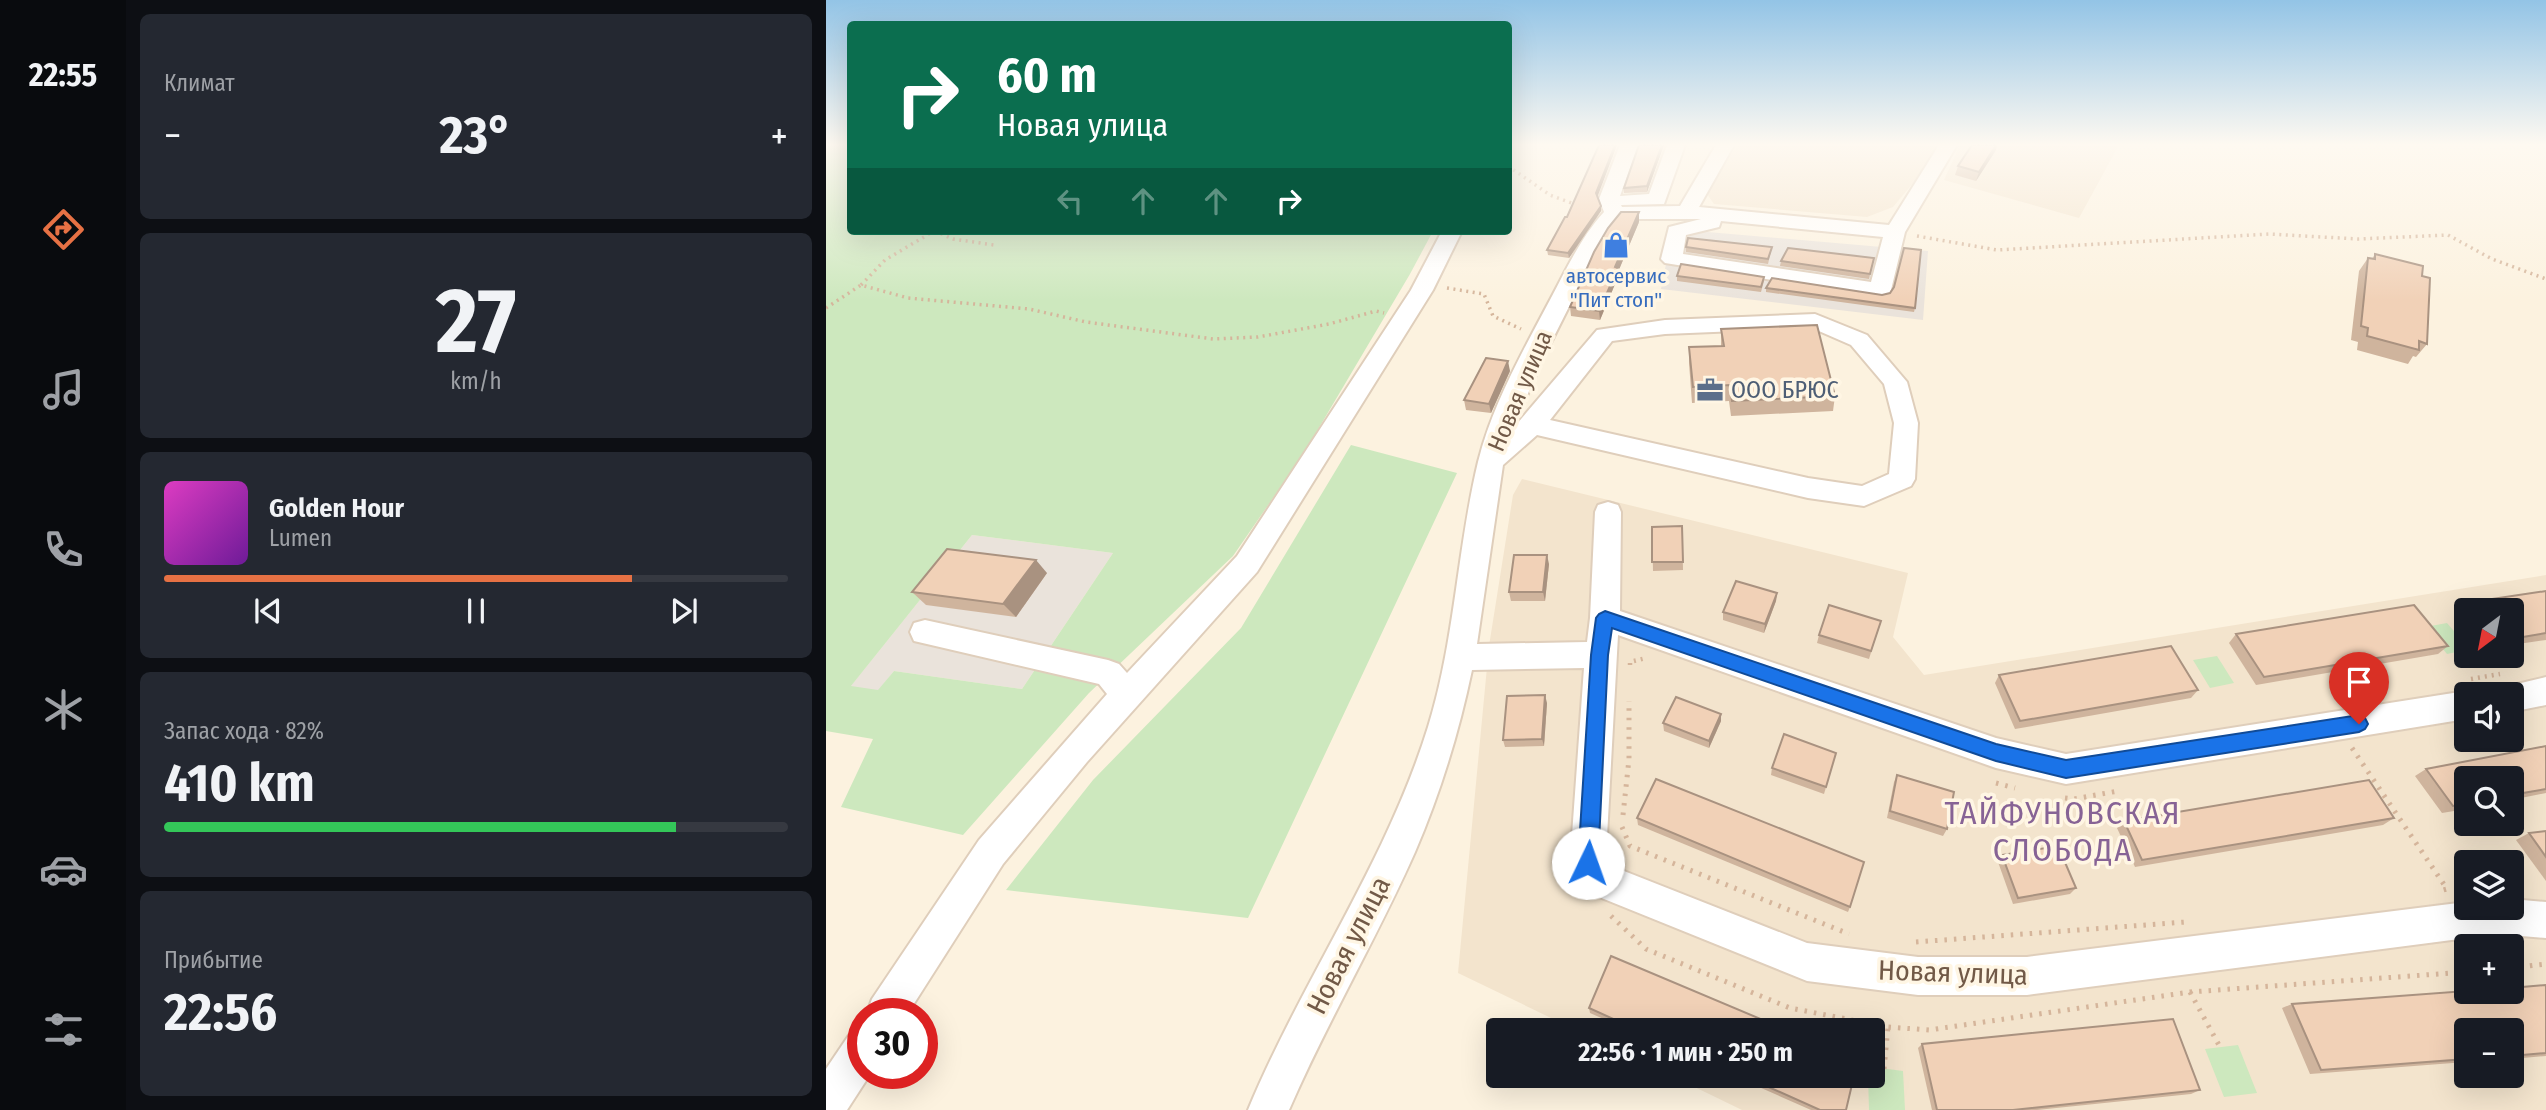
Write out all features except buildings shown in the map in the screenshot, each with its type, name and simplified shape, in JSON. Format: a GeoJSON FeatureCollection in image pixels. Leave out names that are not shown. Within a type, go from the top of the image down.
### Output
{"type":"FeatureCollection","features":[{"type":"Feature","properties":{"kind":"street","name":"Новая улица"},"geometry":{"type":"LineString","coordinates":[[1268,1110],[1298,1043],[1401,843],[1444,727],[1460,657],[1491,461],[1499,434],[1542,335],[1615,197]]}},
{"type":"Feature","properties":{"kind":"street"},"geometry":{"type":"LineString","coordinates":[[1612,206],[1657,200],[1658,197]]}},
{"type":"Feature","properties":{"kind":"street"},"geometry":{"type":"LineString","coordinates":[[1686,212],[1695,197]]}},
{"type":"Feature","properties":{"kind":"street"},"geometry":{"type":"LineString","coordinates":[[1736,218],[1676,231],[1672,259],[1880,290],[1895,232],[1916,197]]}},
{"type":"Feature","properties":{"kind":"street"},"geometry":{"type":"LineString","coordinates":[[1612,206],[1895,232]]}},
{"type":"Feature","properties":{"kind":"street"},"geometry":{"type":"LineString","coordinates":[[896,998],[991,852],[1075,751],[1248,564],[1422,290],[1450,235]]}},
{"type":"Feature","properties":{"kind":"street"},"geometry":{"type":"LineString","coordinates":[[1491,461],[1532,425],[1605,335],[1665,327],[1815,321],[1859,340],[1895,382],[1906,423],[1902,479],[1864,496],[1808,488],[1532,425]]}},
{"type":"Feature","properties":{"kind":"street","name":"Новая улица"},"geometry":{"type":"LineString","coordinates":[[1608,512],[1605,618],[1615,663],[1588,863],[1612,884],[1807,962],[1918,976],[2027,976],[2498,916],[2546,920]]}},
{"type":"Feature","properties":{"kind":"street"},"geometry":{"type":"LineString","coordinates":[[1605,618],[1996,753],[2066,769],[2454,694]]}},
{"type":"Feature","properties":{"kind":"street"},"geometry":{"type":"LineString","coordinates":[[925,632],[1108,673],[1126,695]]}},
{"type":"Feature","properties":{"kind":"street"},"geometry":{"type":"LineString","coordinates":[[1460,657],[1615,663]]}},
{"type":"Feature","properties":{"kind":"street"},"geometry":{"type":"LineString","coordinates":[[2524,687],[2546,691]]}},
{"type":"Feature","properties":{"kind":"street"},"geometry":{"type":"LineString","coordinates":[[826,1105],[847,1073]]}},
{"type":"Feature","properties":{"kind":"path"},"geometry":{"type":"LineString","coordinates":[[1556,197],[1567,204],[1612,206]]}},
{"type":"Feature","properties":{"kind":"path"},"geometry":{"type":"LineString","coordinates":[[1895,232],[1997,250],[2269,234],[2358,239],[2448,235],[2492,259],[2546,279]]}},
{"type":"Feature","properties":{"kind":"path"},"geometry":{"type":"LineString","coordinates":[[826,308],[861,285],[885,260],[927,235]]}},
{"type":"Feature","properties":{"kind":"path"},"geometry":{"type":"LineString","coordinates":[[944,235],[994,245]]}},
{"type":"Feature","properties":{"kind":"path"},"geometry":{"type":"LineString","coordinates":[[2358,239],[2361,244]]}},
{"type":"Feature","properties":{"kind":"path"},"geometry":{"type":"LineString","coordinates":[[861,285],[908,298],[1029,309],[1086,323],[1213,340],[1258,337],[1329,324],[1376,311],[1405,317]]}},
{"type":"Feature","properties":{"kind":"path"},"geometry":{"type":"LineString","coordinates":[[1422,290],[1454,288],[1472,294],[1484,294],[1493,316],[1514,327],[1542,335]]}},
{"type":"Feature","properties":{"kind":"path"},"geometry":{"type":"LineString","coordinates":[[1615,663],[1649,657]]}},
{"type":"Feature","properties":{"kind":"path"},"geometry":{"type":"LineString","coordinates":[[1629,695],[1629,759],[1622,831],[1630,846],[1853,935]]}},
{"type":"Feature","properties":{"kind":"path"},"geometry":{"type":"LineString","coordinates":[[2360,743],[2350,745],[2447,889],[2437,893]]}},
{"type":"Feature","properties":{"kind":"path"},"geometry":{"type":"LineString","coordinates":[[1990,780],[2026,790]]}},
{"type":"Feature","properties":{"kind":"path"},"geometry":{"type":"LineString","coordinates":[[2062,797],[2074,799],[2126,789]]}},
{"type":"Feature","properties":{"kind":"path"},"geometry":{"type":"LineString","coordinates":[[1905,943],[2193,922]]}},
{"type":"Feature","properties":{"kind":"path"},"geometry":{"type":"LineString","coordinates":[[2524,967],[2546,964]]}},
{"type":"Feature","properties":{"kind":"path"},"geometry":{"type":"LineString","coordinates":[[2190,992],[2220,1047]]}},
{"type":"Feature","properties":{"kind":"path"},"geometry":{"type":"LineString","coordinates":[[1885,1058],[1888,1027]]}},
{"type":"Feature","properties":{"kind":"shaded area"},"geometry":{"type":"Polygon","coordinates":[[[1709,197],[1902,197],[1893,207],[1867,217],[1714,204],[1709,197]]]}},
{"type":"Feature","properties":{"kind":"shaded area"},"geometry":{"type":"Polygon","coordinates":[[[2004,197],[2091,197],[2079,218],[2004,197]]]}},
{"type":"Feature","properties":{"kind":"shaded area"},"geometry":{"type":"Polygon","coordinates":[[[1673,229],[1928,251],[1923,320],[1661,289],[1673,229]]]}},
{"type":"Feature","properties":{"kind":"shaded area"},"geometry":{"type":"Polygon","coordinates":[[[1522,479],[1908,573],[1893,637],[1924,675],[2546,575],[2546,1110],[1742,1110],[1697,1088],[1885,1088],[1885,1018],[1551,1018],[1458,973],[1489,646],[1513,495],[1522,479]]]}},
{"type":"Feature","properties":{"kind":"shaded area"},"geometry":{"type":"Polygon","coordinates":[[[972,535],[1113,553],[1022,689],[894,671],[878,691],[850,687],[972,535]]]}},
{"type":"Feature","properties":{"kind":"green space"},"geometry":{"type":"Polygon","coordinates":[[[826,197],[847,197],[847,235],[1431,235],[1304,453],[1233,556],[1089,693],[963,835],[841,807],[873,739],[826,731],[826,197]],[[972,535],[851,686],[878,690],[894,671],[1022,689],[1113,553],[972,535]]]}},
{"type":"Feature","properties":{"kind":"green space"},"geometry":{"type":"Polygon","coordinates":[[[1351,445],[1457,473],[1248,918],[1006,890],[1093,780],[1241,628],[1351,445]]]}},
{"type":"Feature","properties":{"kind":"green space"},"geometry":{"type":"Polygon","coordinates":[[[2447,623],[2454,631],[2454,653],[2447,654],[2425,627],[2447,623]]]}},
{"type":"Feature","properties":{"kind":"green space"},"geometry":{"type":"Polygon","coordinates":[[[2217,656],[2234,683],[2210,688],[2193,660],[2217,656]]]}},
{"type":"Feature","properties":{"kind":"green space"},"geometry":{"type":"Polygon","coordinates":[[[2238,1045],[2257,1093],[2224,1097],[2205,1049],[2238,1045]]]}},
{"type":"Feature","properties":{"kind":"green space"},"geometry":{"type":"Polygon","coordinates":[[[1885,1069],[1903,1071],[1905,1110],[1869,1110],[1868,1088],[1885,1088],[1885,1069]]]}},
{"type":"Feature","properties":{"kind":"place","name":"автосервис \"Пит стоп\""},"geometry":{"type":"Point","coordinates":[1616,245]}},
{"type":"Feature","properties":{"kind":"place","name":"ООО БРЮС"},"geometry":{"type":"Point","coordinates":[1710,390]}},
{"type":"Feature","properties":{"kind":"district","name":"ТАЙФУНОВСКАЯ СЛОБОДА"},"geometry":{"type":"Point","coordinates":[2063,832]}},
{"type":"Feature","properties":{"kind":"route"},"geometry":{"type":"LineString","coordinates":[[1588,863],[1600,655],[1605,618],[1996,753],[2066,769],[2359,724]]}}]}
